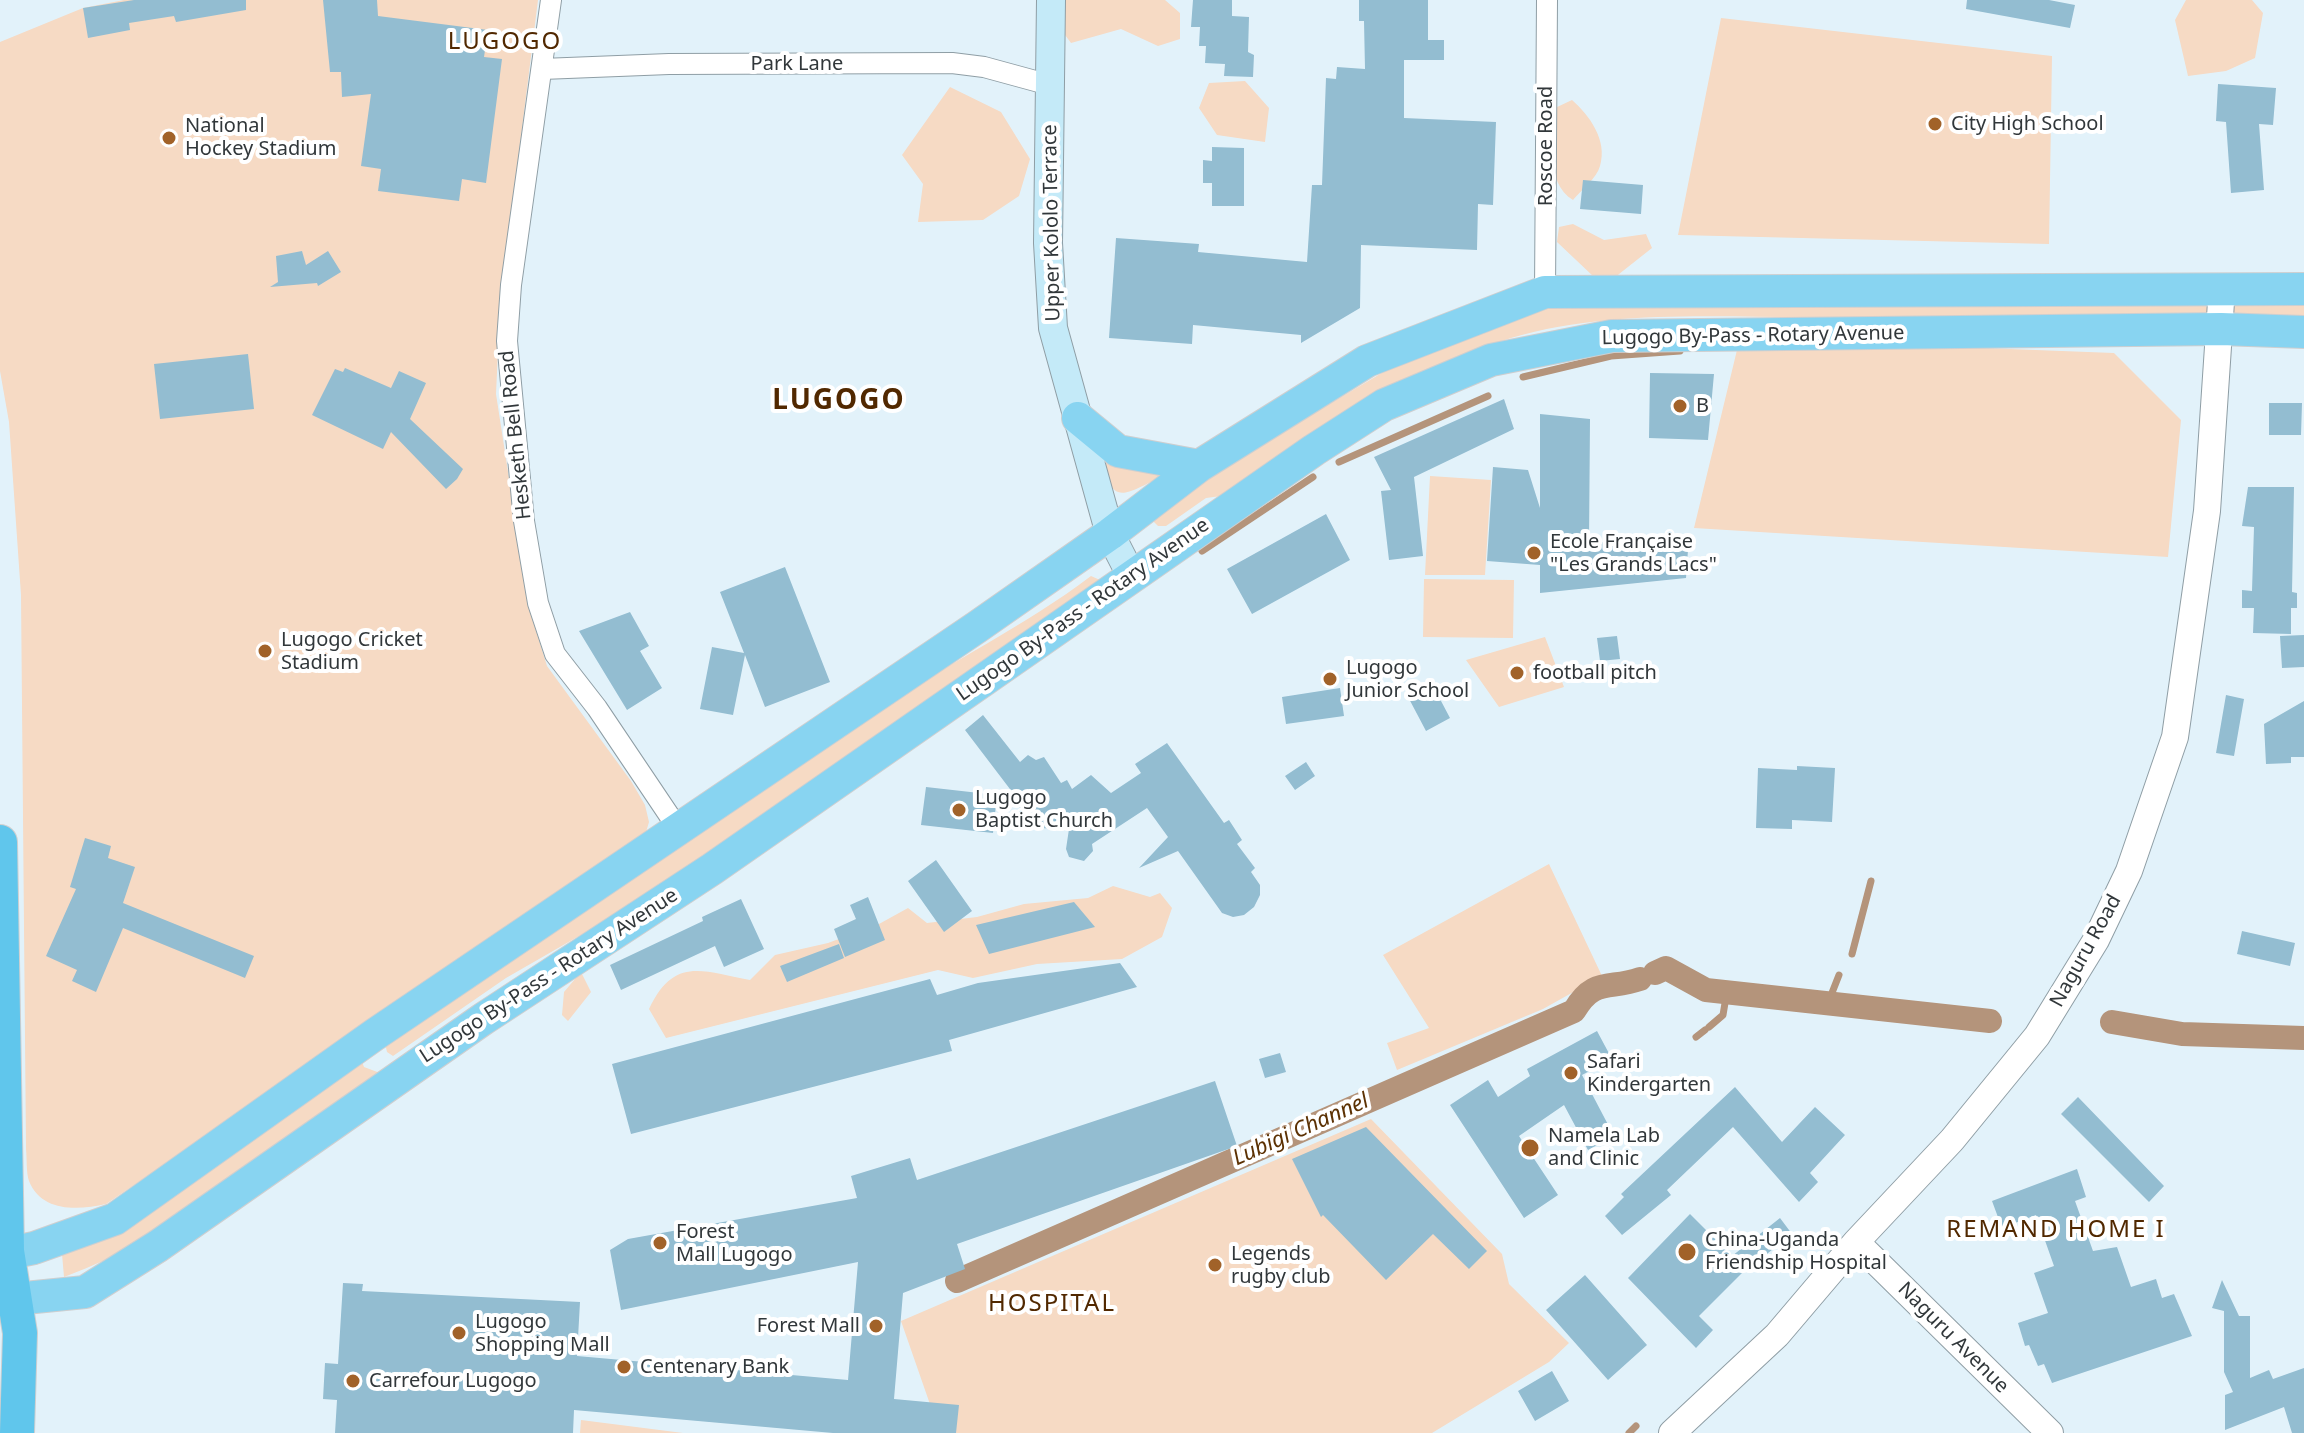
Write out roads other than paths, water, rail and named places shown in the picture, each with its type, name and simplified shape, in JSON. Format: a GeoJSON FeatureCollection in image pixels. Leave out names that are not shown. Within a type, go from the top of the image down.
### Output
{"type":"FeatureCollection","features":[{"type":"Feature","properties":{"kind":"highway"},"geometry":{"type":"LineString","coordinates":[[0,842],[3,1253],[8,1296],[20,1333],[17,1433]]}},
{"type":"Feature","properties":{"kind":"main road","name":"Upper Kololo Terrace"},"geometry":{"type":"LineString","coordinates":[[1051,0],[1048,243],[1053,328],[1110,534],[1132,577]]}},
{"type":"Feature","properties":{"kind":"main road"},"geometry":{"type":"LineString","coordinates":[[3,1253],[34,1248],[115,1219],[374,1035],[977,627],[1110,534],[1199,466],[1367,361],[1545,292],[2304,289]]}},
{"type":"Feature","properties":{"kind":"main road","name":"Lugogo By-Pass - Rotary Avenue"},"geometry":{"type":"LineString","coordinates":[[8,1296],[85,1292],[158,1246],[406,1071],[712,869],[1384,405],[1491,360],[1552,345],[1612,336],[2221,329],[2304,332]]}},
{"type":"Feature","properties":{"kind":"main road"},"geometry":{"type":"LineString","coordinates":[[1078,418],[1118,451],[1199,466]]}},
{"type":"Feature","properties":{"kind":"main road"},"geometry":{"type":"LineString","coordinates":[[977,627],[1004,666]]}},
{"type":"Feature","properties":{"kind":"main road"},"geometry":{"type":"LineString","coordinates":[[374,1035],[374,1054],[380,1064],[391,1071],[406,1071]]}},
{"type":"Feature","properties":{"kind":"street","name":"Hesketh Bell Road"},"geometry":{"type":"LineString","coordinates":[[551,0],[511,285],[506,351],[524,521],[538,603],[555,654],[679,830]]}},
{"type":"Feature","properties":{"kind":"street","name":"Roscoe Road"},"geometry":{"type":"LineString","coordinates":[[1545,292],[1547,0]]}},
{"type":"Feature","properties":{"kind":"street","name":"Park Lane"},"geometry":{"type":"LineString","coordinates":[[542,69],[669,64],[952,63],[984,67],[1050,85]]}},
{"type":"Feature","properties":{"kind":"street","name":"Naguru Road"},"geometry":{"type":"LineString","coordinates":[[1672,1433],[1777,1335],[1856,1242],[1952,1140],[2037,1036],[2096,940],[2129,871],[2175,737],[2207,511],[2222,287]]}},
{"type":"Feature","properties":{"kind":"street","name":"Naguru Avenue"},"geometry":{"type":"LineString","coordinates":[[1856,1242],[2050,1433]]}},
{"type":"Feature","properties":{"kind":"waterway"},"geometry":{"type":"LineString","coordinates":[[1523,377],[1611,356],[1680,351]]}},
{"type":"Feature","properties":{"kind":"waterway"},"geometry":{"type":"LineString","coordinates":[[1339,462],[1488,396]]}},
{"type":"Feature","properties":{"kind":"waterway"},"geometry":{"type":"LineString","coordinates":[[1202,551],[1313,477]]}},
{"type":"Feature","properties":{"kind":"waterway"},"geometry":{"type":"LineString","coordinates":[[1852,954],[1871,881]]}},
{"type":"Feature","properties":{"kind":"waterway","name":"Lubigi Channel"},"geometry":{"type":"LineString","coordinates":[[1655,973],[1666,968],[1706,990],[1990,1021]]}},
{"type":"Feature","properties":{"kind":"waterway"},"geometry":{"type":"LineString","coordinates":[[1828,1003],[1839,975]]}},
{"type":"Feature","properties":{"kind":"waterway","name":"Lubigi Channel"},"geometry":{"type":"LineString","coordinates":[[957,1281],[1574,1011],[1581,1000],[1595,989],[1640,979]]}},
{"type":"Feature","properties":{"kind":"waterway"},"geometry":{"type":"LineString","coordinates":[[1709,1027],[1723,1015],[1727,991]]}},
{"type":"Feature","properties":{"kind":"waterway","name":"Lubigi Channel"},"geometry":{"type":"LineString","coordinates":[[2112,1022],[2182,1034],[2304,1038]]}},
{"type":"Feature","properties":{"kind":"waterway"},"geometry":{"type":"LineString","coordinates":[[1696,1037],[1705,1030]]}},
{"type":"Feature","properties":{"kind":"waterway"},"geometry":{"type":"LineString","coordinates":[[1629,1433],[1636,1426]]}},
{"type":"Feature","properties":{"kind":"place","name":"City High School"},"geometry":{"type":"Point","coordinates":[1935,124]}},
{"type":"Feature","properties":{"kind":"place","name":"National Hockey Stadium"},"geometry":{"type":"Point","coordinates":[169,138]}},
{"type":"Feature","properties":{"kind":"place","name":"B"},"geometry":{"type":"Point","coordinates":[1680,406]}},
{"type":"Feature","properties":{"kind":"place","name":"Ecole Française \"Les Grands Lacs\""},"geometry":{"type":"Point","coordinates":[1534,553]}},
{"type":"Feature","properties":{"kind":"place","name":"Lugogo Cricket Stadium"},"geometry":{"type":"Point","coordinates":[265,651]}},
{"type":"Feature","properties":{"kind":"place","name":"football pitch"},"geometry":{"type":"Point","coordinates":[1517,673]}},
{"type":"Feature","properties":{"kind":"place","name":"Lugogo Junior School"},"geometry":{"type":"Point","coordinates":[1330,679]}},
{"type":"Feature","properties":{"kind":"place","name":"Lugogo Baptist Church"},"geometry":{"type":"Point","coordinates":[959,810]}},
{"type":"Feature","properties":{"kind":"place","name":"Safari Kindergarten"},"geometry":{"type":"Point","coordinates":[1571,1073]}},
{"type":"Feature","properties":{"kind":"place","name":"Namela Lab and Clinic"},"geometry":{"type":"Point","coordinates":[1530,1148]}},
{"type":"Feature","properties":{"kind":"place","name":"Forest Mall Lugogo"},"geometry":{"type":"Point","coordinates":[660,1243]}},
{"type":"Feature","properties":{"kind":"place","name":"China-Uganda Friendship Hospital"},"geometry":{"type":"Point","coordinates":[1687,1252]}},
{"type":"Feature","properties":{"kind":"place","name":"Legends rugby club"},"geometry":{"type":"Point","coordinates":[1215,1265]}},
{"type":"Feature","properties":{"kind":"place","name":"Forest Mall"},"geometry":{"type":"Point","coordinates":[876,1326]}},
{"type":"Feature","properties":{"kind":"place","name":"Lugogo Shopping Mall"},"geometry":{"type":"Point","coordinates":[459,1333]}},
{"type":"Feature","properties":{"kind":"place","name":"Centenary Bank"},"geometry":{"type":"Point","coordinates":[624,1367]}},
{"type":"Feature","properties":{"kind":"place","name":"Carrefour Lugogo"},"geometry":{"type":"Point","coordinates":[353,1381]}},
{"type":"Feature","properties":{"kind":"district","name":"LUGOGO"},"geometry":{"type":"Point","coordinates":[505,42]}},
{"type":"Feature","properties":{"kind":"district","name":"LUGOGO"},"geometry":{"type":"Point","coordinates":[839,401]}},
{"type":"Feature","properties":{"kind":"district","name":"REMAND HOME I"},"geometry":{"type":"Point","coordinates":[2056,1230]}},
{"type":"Feature","properties":{"kind":"district","name":"HOSPITAL"},"geometry":{"type":"Point","coordinates":[1052,1304]}}]}
